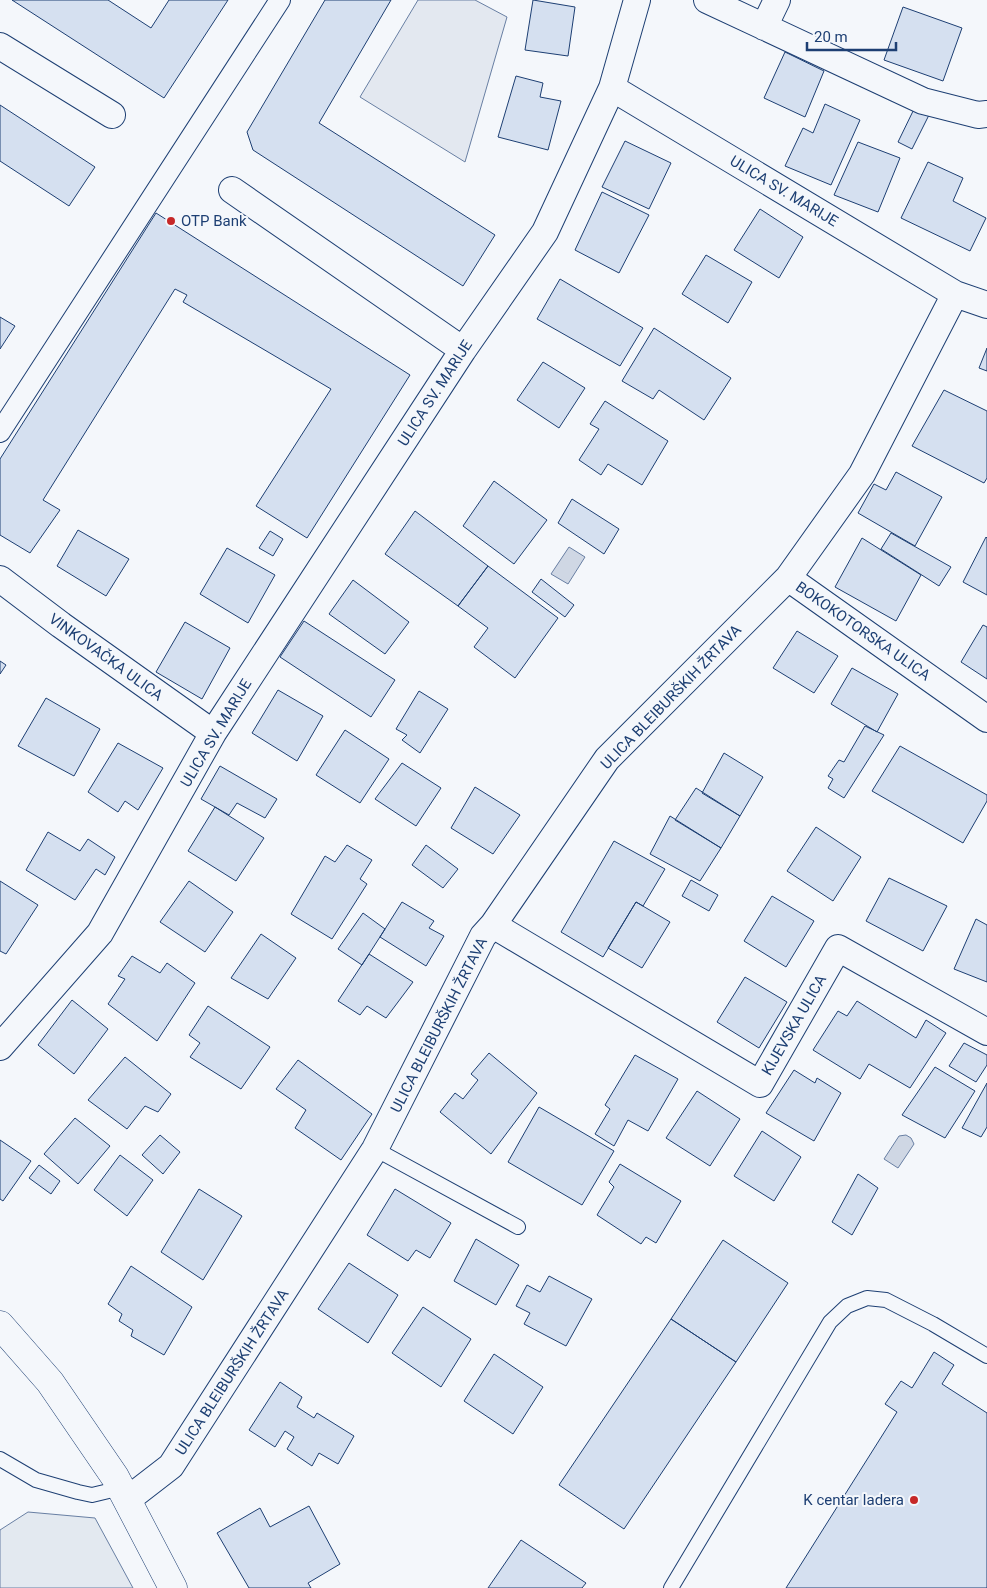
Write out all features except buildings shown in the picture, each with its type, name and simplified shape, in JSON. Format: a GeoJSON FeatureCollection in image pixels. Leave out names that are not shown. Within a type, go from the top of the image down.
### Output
{"type":"FeatureCollection","features":[{"type":"Feature","properties":{"kind":"street"},"geometry":{"type":"LineString","coordinates":[[0,432],[280,0]]}},
{"type":"Feature","properties":{"kind":"street"},"geometry":{"type":"LineString","coordinates":[[612,88],[637,0]]}},
{"type":"Feature","properties":{"kind":"street"},"geometry":{"type":"LineString","coordinates":[[708,0],[923,101],[978,115],[987,114]]}},
{"type":"Feature","properties":{"kind":"street"},"geometry":{"type":"LineString","coordinates":[[764,27],[777,0]]}},
{"type":"Feature","properties":{"kind":"street"},"geometry":{"type":"LineString","coordinates":[[0,46],[112,115]]}},
{"type":"Feature","properties":{"kind":"street","name":"ULICA SV. MARIJE"},"geometry":{"type":"LineString","coordinates":[[0,1047],[100,933],[213,733],[463,350],[545,232],[612,88],[955,294],[987,305]]}},
{"type":"Feature","properties":{"kind":"street"},"geometry":{"type":"LineString","coordinates":[[232,190],[463,350]]}},
{"type":"Feature","properties":{"kind":"street","name":"BOKOKOTORSKA ULICA"},"geometry":{"type":"LineString","coordinates":[[955,294],[862,474],[788,578],[987,719]]}},
{"type":"Feature","properties":{"kind":"street","name":"ULICA BLEIBURŠKIH ŽRTAVA"},"geometry":{"type":"LineString","coordinates":[[124,1494],[171,1466],[375,1149],[484,936],[607,758],[788,578]]}},
{"type":"Feature","properties":{"kind":"street","name":"VINKOVAČKA ULICA"},"geometry":{"type":"LineString","coordinates":[[0,579],[61,625],[213,733]]}},
{"type":"Feature","properties":{"kind":"street","name":"KIJEVSKA ULICA"},"geometry":{"type":"LineString","coordinates":[[493,925],[760,1084],[838,948],[987,1032]]}},
{"type":"Feature","properties":{"kind":"street"},"geometry":{"type":"LineString","coordinates":[[0,1325],[50,1382],[115,1477],[173,1588]]}},
{"type":"Feature","properties":{"kind":"lane"},"geometry":{"type":"LineString","coordinates":[[375,1149],[518,1227]]}},
{"type":"Feature","properties":{"kind":"lane"},"geometry":{"type":"LineString","coordinates":[[670,1588],[830,1322],[847,1306],[867,1298],[886,1300],[933,1324],[987,1356]]}},
{"type":"Feature","properties":{"kind":"lane"},"geometry":{"type":"LineString","coordinates":[[0,1459],[36,1480],[78,1492],[92,1495],[124,1494]]}},
{"type":"Feature","properties":{"kind":"shaded area"},"geometry":{"type":"Polygon","coordinates":[[[418,0],[475,0],[507,17],[465,162],[360,97],[418,0]]]}},
{"type":"Feature","properties":{"kind":"shaded area"},"geometry":{"type":"Polygon","coordinates":[[[569,547],[585,557],[568,584],[551,574],[569,547]]]}},
{"type":"Feature","properties":{"kind":"shaded area"},"geometry":{"type":"Polygon","coordinates":[[[906,1135],[911,1138],[914,1144],[898,1168],[884,1159],[899,1136],[906,1135]]]}},
{"type":"Feature","properties":{"kind":"shaded area"},"geometry":{"type":"Polygon","coordinates":[[[28,1512],[95,1518],[133,1588],[0,1588],[0,1530],[28,1512]]]}},
{"type":"Feature","properties":{"kind":"place","name":"OTP Bank"},"geometry":{"type":"Point","coordinates":[171,221]}},
{"type":"Feature","properties":{"kind":"place","name":"K centar Iadera"},"geometry":{"type":"Point","coordinates":[914,1500]}}]}
